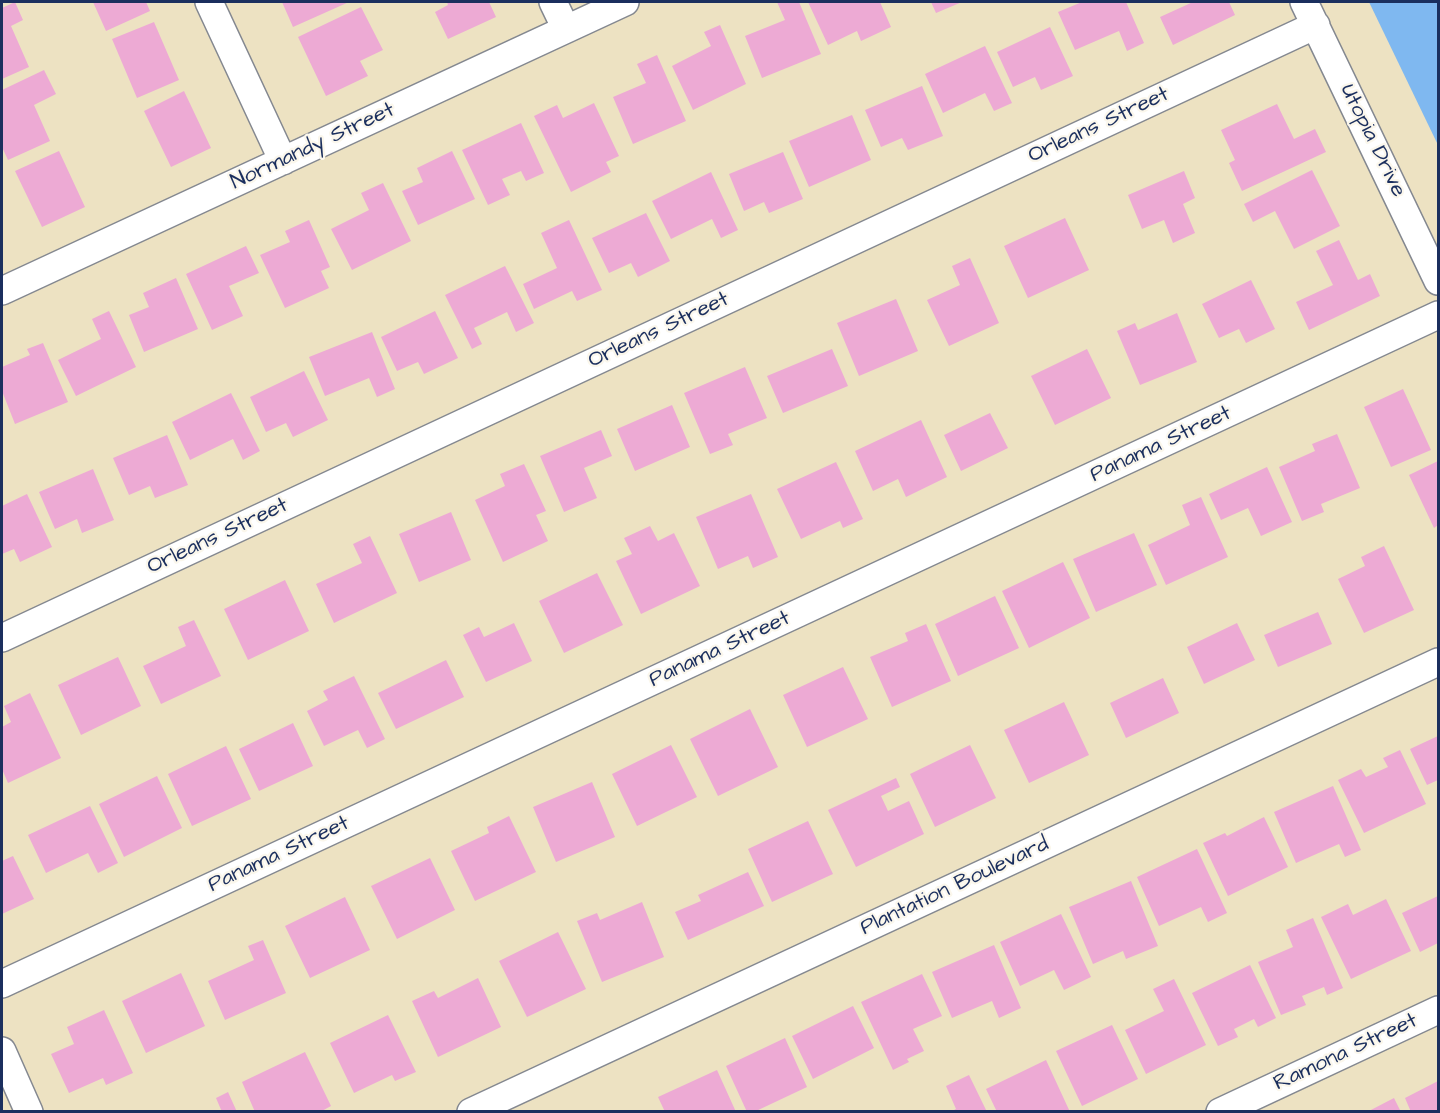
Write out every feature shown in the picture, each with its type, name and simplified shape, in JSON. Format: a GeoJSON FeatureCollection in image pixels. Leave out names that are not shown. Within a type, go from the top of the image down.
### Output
{"type":"FeatureCollection","features":[{"type":"Feature","properties":{"kind":"street"},"geometry":{"type":"LineString","coordinates":[[209,2],[283,161]]}},
{"type":"Feature","properties":{"kind":"street"},"geometry":{"type":"LineString","coordinates":[[553,2],[566,29]]}},
{"type":"Feature","properties":{"kind":"street","name":"Normandy Street"},"geometry":{"type":"LineString","coordinates":[[2,291],[625,2]]}},
{"type":"Feature","properties":{"kind":"street","name":"Utopia Drive"},"geometry":{"type":"LineString","coordinates":[[1305,2],[1438,281]]}},
{"type":"Feature","properties":{"kind":"street","name":"Orleans Street"},"geometry":{"type":"LineString","coordinates":[[2,638],[1316,26]]}},
{"type":"Feature","properties":{"kind":"street","name":"Panama Street"},"geometry":{"type":"LineString","coordinates":[[2,984],[1438,315]]}},
{"type":"Feature","properties":{"kind":"street","name":"Plantation Boulevard"},"geometry":{"type":"LineString","coordinates":[[471,1112],[1438,662]]}},
{"type":"Feature","properties":{"kind":"street","name":"Ramona Street"},"geometry":{"type":"LineString","coordinates":[[1220,1112],[1438,1010]]}},
{"type":"Feature","properties":{"kind":"street"},"geometry":{"type":"LineString","coordinates":[[2,1051],[29,1112]]}},
{"type":"Feature","properties":{"kind":"water"},"geometry":{"type":"Polygon","coordinates":[[[1369,2],[1438,2],[1438,145],[1369,2]]]}},
{"type":"Feature","properties":{"kind":"building"},"geometry":{"type":"Polygon","coordinates":[[[15,2],[23,20],[11,26],[29,67],[2,79],[2,8],[15,2]]]}},
{"type":"Feature","properties":{"kind":"building"},"geometry":{"type":"Polygon","coordinates":[[[93,2],[146,2],[150,11],[106,31],[93,2]]]}},
{"type":"Feature","properties":{"kind":"building"},"geometry":{"type":"Polygon","coordinates":[[[282,2],[349,2],[293,27],[282,2]]]}},
{"type":"Feature","properties":{"kind":"building"},"geometry":{"type":"Polygon","coordinates":[[[447,2],[489,2],[496,17],[448,39],[435,12],[448,5],[447,2]]]}},
{"type":"Feature","properties":{"kind":"building"},"geometry":{"type":"Polygon","coordinates":[[[777,2],[799,2],[821,54],[762,78],[745,36],[785,20],[777,2]]]}},
{"type":"Feature","properties":{"kind":"building"},"geometry":{"type":"Polygon","coordinates":[[[808,2],[880,2],[891,27],[861,41],[857,31],[828,45],[808,2]]]}},
{"type":"Feature","properties":{"kind":"building"},"geometry":{"type":"Polygon","coordinates":[[[931,2],[962,2],[936,13],[931,2]]]}},
{"type":"Feature","properties":{"kind":"building"},"geometry":{"type":"Polygon","coordinates":[[[1082,2],[1126,2],[1144,43],[1127,51],[1119,31],[1075,50],[1058,12],[1082,2]]]}},
{"type":"Feature","properties":{"kind":"building"},"geometry":{"type":"Polygon","coordinates":[[[1193,2],[1229,2],[1235,15],[1173,45],[1160,17],[1193,2]]]}},
{"type":"Feature","properties":{"kind":"building"},"geometry":{"type":"Polygon","coordinates":[[[361,7],[383,50],[360,61],[368,76],[326,96],[298,37],[361,7]]]}},
{"type":"Feature","properties":{"kind":"building"},"geometry":{"type":"Polygon","coordinates":[[[154,22],[179,80],[137,98],[112,39],[154,22]]]}},
{"type":"Feature","properties":{"kind":"building"},"geometry":{"type":"Polygon","coordinates":[[[720,25],[746,84],[693,110],[672,66],[711,46],[704,32],[720,25]]]}},
{"type":"Feature","properties":{"kind":"building"},"geometry":{"type":"Polygon","coordinates":[[[1050,27],[1073,76],[1041,90],[1035,77],[1013,87],[997,52],[1050,27]]]}},
{"type":"Feature","properties":{"kind":"building"},"geometry":{"type":"Polygon","coordinates":[[[985,46],[1012,103],[994,111],[985,93],[943,113],[925,74],[985,46]]]}},
{"type":"Feature","properties":{"kind":"building"},"geometry":{"type":"Polygon","coordinates":[[[657,55],[686,121],[633,144],[613,97],[646,83],[637,64],[657,55]]]}},
{"type":"Feature","properties":{"kind":"building"},"geometry":{"type":"Polygon","coordinates":[[[44,70],[56,94],[34,105],[50,141],[8,160],[2,147],[2,90],[44,70]]]}},
{"type":"Feature","properties":{"kind":"building"},"geometry":{"type":"Polygon","coordinates":[[[922,86],[943,136],[908,150],[902,138],[881,147],[865,110],[922,86]]]}},
{"type":"Feature","properties":{"kind":"building"},"geometry":{"type":"Polygon","coordinates":[[[184,91],[211,148],[171,167],[144,111],[184,91]]]}},
{"type":"Feature","properties":{"kind":"building"},"geometry":{"type":"Polygon","coordinates":[[[594,103],[619,156],[606,162],[611,172],[571,192],[534,116],[557,105],[563,118],[594,103]]]}},
{"type":"Feature","properties":{"kind":"building"},"geometry":{"type":"Polygon","coordinates":[[[1277,104],[1294,139],[1315,129],[1326,152],[1242,191],[1229,163],[1235,160],[1221,130],[1277,104]]]}},
{"type":"Feature","properties":{"kind":"building"},"geometry":{"type":"Polygon","coordinates":[[[852,115],[871,160],[809,187],[789,141],[852,115]]]}},
{"type":"Feature","properties":{"kind":"building"},"geometry":{"type":"Polygon","coordinates":[[[521,123],[544,173],[526,181],[521,171],[502,179],[510,195],[488,205],[462,150],[521,123]]]}},
{"type":"Feature","properties":{"kind":"building"},"geometry":{"type":"Polygon","coordinates":[[[59,151],[85,207],[42,227],[15,171],[59,151]]]}},
{"type":"Feature","properties":{"kind":"building"},"geometry":{"type":"Polygon","coordinates":[[[452,151],[475,199],[418,225],[402,191],[423,182],[417,168],[452,151]]]}},
{"type":"Feature","properties":{"kind":"building"},"geometry":{"type":"Polygon","coordinates":[[[783,152],[803,199],[769,213],[764,202],[744,211],[729,174],[783,152]]]}},
{"type":"Feature","properties":{"kind":"building"},"geometry":{"type":"Polygon","coordinates":[[[1312,170],[1340,226],[1294,249],[1275,211],[1253,222],[1244,204],[1312,170]]]}},
{"type":"Feature","properties":{"kind":"building"},"geometry":{"type":"Polygon","coordinates":[[[1184,171],[1195,198],[1183,204],[1195,233],[1173,243],[1164,220],[1142,229],[1128,195],[1184,171]]]}},
{"type":"Feature","properties":{"kind":"building"},"geometry":{"type":"Polygon","coordinates":[[[711,172],[738,230],[721,238],[712,219],[671,239],[652,201],[711,172]]]}},
{"type":"Feature","properties":{"kind":"building"},"geometry":{"type":"Polygon","coordinates":[[[383,183],[411,241],[352,270],[331,229],[369,210],[361,193],[383,183]]]}},
{"type":"Feature","properties":{"kind":"building"},"geometry":{"type":"Polygon","coordinates":[[[646,213],[670,261],[638,277],[631,263],[609,273],[592,238],[646,213]]]}},
{"type":"Feature","properties":{"kind":"building"},"geometry":{"type":"Polygon","coordinates":[[[1065,218],[1089,270],[1028,298],[1004,246],[1065,218]]]}},
{"type":"Feature","properties":{"kind":"building"},"geometry":{"type":"Polygon","coordinates":[[[309,220],[330,267],[321,271],[329,288],[285,308],[260,255],[290,242],[285,231],[309,220]]]}},
{"type":"Feature","properties":{"kind":"building"},"geometry":{"type":"Polygon","coordinates":[[[569,220],[602,290],[577,301],[572,291],[534,309],[523,284],[557,268],[541,233],[569,220]]]}},
{"type":"Feature","properties":{"kind":"building"},"geometry":{"type":"Polygon","coordinates":[[[1339,240],[1358,280],[1370,274],[1380,296],[1309,330],[1296,302],[1333,285],[1316,251],[1339,240]]]}},
{"type":"Feature","properties":{"kind":"building"},"geometry":{"type":"Polygon","coordinates":[[[246,246],[259,273],[229,286],[243,316],[212,330],[186,274],[246,246]]]}},
{"type":"Feature","properties":{"kind":"building"},"geometry":{"type":"Polygon","coordinates":[[[970,258],[999,323],[949,346],[927,300],[960,285],[952,266],[970,258]]]}},
{"type":"Feature","properties":{"kind":"building"},"geometry":{"type":"Polygon","coordinates":[[[505,266],[534,323],[516,332],[507,312],[474,328],[482,344],[472,349],[445,295],[505,266]]]}},
{"type":"Feature","properties":{"kind":"building"},"geometry":{"type":"Polygon","coordinates":[[[176,278],[198,329],[144,352],[129,315],[149,307],[143,293],[176,278]]]}},
{"type":"Feature","properties":{"kind":"building"},"geometry":{"type":"Polygon","coordinates":[[[1251,280],[1275,329],[1246,343],[1239,329],[1219,338],[1202,304],[1251,280]]]}},
{"type":"Feature","properties":{"kind":"building"},"geometry":{"type":"Polygon","coordinates":[[[896,299],[918,351],[859,376],[837,323],[896,299]]]}},
{"type":"Feature","properties":{"kind":"building"},"geometry":{"type":"Polygon","coordinates":[[[109,311],[136,367],[76,396],[58,360],[101,339],[92,319],[109,311]]]}},
{"type":"Feature","properties":{"kind":"building"},"geometry":{"type":"Polygon","coordinates":[[[435,311],[458,358],[424,374],[418,362],[397,371],[381,337],[435,311]]]}},
{"type":"Feature","properties":{"kind":"building"},"geometry":{"type":"Polygon","coordinates":[[[1177,313],[1197,362],[1140,385],[1117,331],[1135,323],[1138,330],[1177,313]]]}},
{"type":"Feature","properties":{"kind":"building"},"geometry":{"type":"Polygon","coordinates":[[[372,332],[395,389],[377,397],[369,378],[325,396],[309,357],[372,332]]]}},
{"type":"Feature","properties":{"kind":"building"},"geometry":{"type":"Polygon","coordinates":[[[43,343],[68,402],[15,424],[2,391],[2,367],[30,355],[27,349],[43,343]]]}},
{"type":"Feature","properties":{"kind":"building"},"geometry":{"type":"Polygon","coordinates":[[[832,349],[848,386],[783,413],[767,376],[832,349]]]}},
{"type":"Feature","properties":{"kind":"building"},"geometry":{"type":"Polygon","coordinates":[[[1087,349],[1111,398],[1055,425],[1031,376],[1087,349]]]}},
{"type":"Feature","properties":{"kind":"building"},"geometry":{"type":"Polygon","coordinates":[[[745,367],[767,418],[728,434],[733,445],[710,454],[684,393],[745,367]]]}},
{"type":"Feature","properties":{"kind":"building"},"geometry":{"type":"Polygon","coordinates":[[[304,371],[328,420],[293,437],[286,423],[266,432],[250,397],[304,371]]]}},
{"type":"Feature","properties":{"kind":"building"},"geometry":{"type":"Polygon","coordinates":[[[1403,389],[1431,450],[1391,467],[1364,407],[1403,389]]]}},
{"type":"Feature","properties":{"kind":"building"},"geometry":{"type":"Polygon","coordinates":[[[231,393],[260,451],[243,460],[233,439],[190,460],[172,422],[231,393]]]}},
{"type":"Feature","properties":{"kind":"building"},"geometry":{"type":"Polygon","coordinates":[[[672,405],[690,447],[635,471],[617,429],[672,405]]]}},
{"type":"Feature","properties":{"kind":"building"},"geometry":{"type":"Polygon","coordinates":[[[990,413],[1008,448],[961,471],[944,435],[990,413]]]}},
{"type":"Feature","properties":{"kind":"building"},"geometry":{"type":"Polygon","coordinates":[[[921,420],[947,477],[906,497],[898,479],[873,491],[855,451],[921,420]]]}},
{"type":"Feature","properties":{"kind":"building"},"geometry":{"type":"Polygon","coordinates":[[[601,430],[612,456],[584,468],[597,498],[564,512],[540,456],[601,430]]]}},
{"type":"Feature","properties":{"kind":"building"},"geometry":{"type":"Polygon","coordinates":[[[1337,434],[1360,488],[1321,504],[1324,512],[1302,521],[1279,467],[1315,451],[1312,444],[1337,434]]]}},
{"type":"Feature","properties":{"kind":"building"},"geometry":{"type":"Polygon","coordinates":[[[167,435],[188,485],[155,498],[150,486],[129,495],[113,458],[167,435]]]}},
{"type":"Feature","properties":{"kind":"building"},"geometry":{"type":"Polygon","coordinates":[[[1438,461],[1438,525],[1434,528],[1409,475],[1438,461]]]}},
{"type":"Feature","properties":{"kind":"building"},"geometry":{"type":"Polygon","coordinates":[[[836,462],[863,519],[843,528],[840,521],[801,539],[777,489],[836,462]]]}},
{"type":"Feature","properties":{"kind":"building"},"geometry":{"type":"Polygon","coordinates":[[[524,464],[546,511],[536,515],[548,541],[503,562],[475,500],[505,486],[500,474],[524,464]]]}},
{"type":"Feature","properties":{"kind":"building"},"geometry":{"type":"Polygon","coordinates":[[[1267,467],[1292,522],[1261,536],[1248,508],[1221,520],[1209,494],[1267,467]]]}},
{"type":"Feature","properties":{"kind":"building"},"geometry":{"type":"Polygon","coordinates":[[[93,469],[114,520],[82,533],[77,519],[55,529],[39,492],[93,469]]]}},
{"type":"Feature","properties":{"kind":"building"},"geometry":{"type":"Polygon","coordinates":[[[27,494],[52,547],[20,562],[14,549],[2,554],[2,506],[27,494]]]}},
{"type":"Feature","properties":{"kind":"building"},"geometry":{"type":"Polygon","coordinates":[[[751,494],[778,557],[753,568],[748,556],[718,569],[696,517],[751,494]]]}},
{"type":"Feature","properties":{"kind":"building"},"geometry":{"type":"Polygon","coordinates":[[[1201,497],[1228,557],[1166,585],[1148,545],[1190,525],[1182,505],[1201,497]]]}},
{"type":"Feature","properties":{"kind":"building"},"geometry":{"type":"Polygon","coordinates":[[[451,512],[471,560],[419,582],[399,534],[451,512]]]}},
{"type":"Feature","properties":{"kind":"building"},"geometry":{"type":"Polygon","coordinates":[[[650,526],[658,541],[674,533],[700,586],[641,614],[616,561],[632,554],[624,538],[650,526]]]}},
{"type":"Feature","properties":{"kind":"building"},"geometry":{"type":"Polygon","coordinates":[[[1134,533],[1157,585],[1096,612],[1073,559],[1134,533]]]}},
{"type":"Feature","properties":{"kind":"building"},"geometry":{"type":"Polygon","coordinates":[[[370,536],[397,593],[334,623],[316,584],[362,563],[353,544],[370,536]]]}},
{"type":"Feature","properties":{"kind":"building"},"geometry":{"type":"Polygon","coordinates":[[[1384,546],[1414,610],[1364,633],[1338,579],[1365,566],[1361,557],[1384,546]]]}},
{"type":"Feature","properties":{"kind":"building"},"geometry":{"type":"Polygon","coordinates":[[[1063,562],[1090,618],[1029,648],[1002,591],[1063,562]]]}},
{"type":"Feature","properties":{"kind":"building"},"geometry":{"type":"Polygon","coordinates":[[[597,573],[623,625],[564,653],[539,601],[597,573]]]}},
{"type":"Feature","properties":{"kind":"building"},"geometry":{"type":"Polygon","coordinates":[[[285,580],[309,631],[248,660],[224,609],[285,580]]]}},
{"type":"Feature","properties":{"kind":"building"},"geometry":{"type":"Polygon","coordinates":[[[995,596],[1019,648],[958,676],[935,624],[995,596]]]}},
{"type":"Feature","properties":{"kind":"building"},"geometry":{"type":"Polygon","coordinates":[[[1318,612],[1332,644],[1278,667],[1264,635],[1318,612]]]}},
{"type":"Feature","properties":{"kind":"building"},"geometry":{"type":"Polygon","coordinates":[[[194,620],[221,676],[161,704],[143,666],[186,646],[178,627],[194,620]]]}},
{"type":"Feature","properties":{"kind":"building"},"geometry":{"type":"Polygon","coordinates":[[[514,623],[532,661],[486,682],[463,635],[479,627],[484,637],[514,623]]]}},
{"type":"Feature","properties":{"kind":"building"},"geometry":{"type":"Polygon","coordinates":[[[1237,623],[1255,660],[1204,684],[1187,647],[1237,623]]]}},
{"type":"Feature","properties":{"kind":"building"},"geometry":{"type":"Polygon","coordinates":[[[926,624],[951,681],[892,707],[870,657],[908,641],[905,633],[926,624]]]}},
{"type":"Feature","properties":{"kind":"building"},"geometry":{"type":"Polygon","coordinates":[[[118,657],[141,706],[81,735],[58,685],[118,657]]]}},
{"type":"Feature","properties":{"kind":"building"},"geometry":{"type":"Polygon","coordinates":[[[446,660],[464,697],[396,729],[378,693],[446,660]]]}},
{"type":"Feature","properties":{"kind":"building"},"geometry":{"type":"Polygon","coordinates":[[[843,667],[868,719],[807,747],[783,695],[843,667]]]}},
{"type":"Feature","properties":{"kind":"building"},"geometry":{"type":"Polygon","coordinates":[[[354,676],[385,739],[367,748],[358,730],[324,746],[307,711],[328,700],[323,691],[354,676]]]}},
{"type":"Feature","properties":{"kind":"building"},"geometry":{"type":"Polygon","coordinates":[[[1163,678],[1179,713],[1126,738],[1110,703],[1163,678]]]}},
{"type":"Feature","properties":{"kind":"building"},"geometry":{"type":"Polygon","coordinates":[[[30,693],[61,758],[8,783],[2,769],[2,727],[11,722],[4,706],[30,693]]]}},
{"type":"Feature","properties":{"kind":"building"},"geometry":{"type":"Polygon","coordinates":[[[1064,702],[1089,755],[1029,783],[1004,730],[1064,702]]]}},
{"type":"Feature","properties":{"kind":"building"},"geometry":{"type":"Polygon","coordinates":[[[750,709],[778,767],[718,796],[690,739],[750,709]]]}},
{"type":"Feature","properties":{"kind":"building"},"geometry":{"type":"Polygon","coordinates":[[[293,723],[313,766],[259,791],[239,749],[293,723]]]}},
{"type":"Feature","properties":{"kind":"building"},"geometry":{"type":"Polygon","coordinates":[[[1438,736],[1438,780],[1427,785],[1410,749],[1438,736]]]}},
{"type":"Feature","properties":{"kind":"building"},"geometry":{"type":"Polygon","coordinates":[[[671,745],[697,797],[637,826],[612,774],[671,745]]]}},
{"type":"Feature","properties":{"kind":"building"},"geometry":{"type":"Polygon","coordinates":[[[970,745],[996,798],[935,827],[910,774],[970,745]]]}},
{"type":"Feature","properties":{"kind":"building"},"geometry":{"type":"Polygon","coordinates":[[[226,746],[251,799],[192,826],[168,774],[226,746]]]}},
{"type":"Feature","properties":{"kind":"building"},"geometry":{"type":"Polygon","coordinates":[[[1400,750],[1426,804],[1364,833],[1338,780],[1361,769],[1366,777],[1388,767],[1383,758],[1400,750]]]}},
{"type":"Feature","properties":{"kind":"building"},"geometry":{"type":"Polygon","coordinates":[[[157,776],[182,828],[124,857],[99,804],[157,776]]]}},
{"type":"Feature","properties":{"kind":"building"},"geometry":{"type":"Polygon","coordinates":[[[896,778],[900,787],[881,796],[888,811],[909,801],[924,834],[856,867],[828,810],[896,778]]]}},
{"type":"Feature","properties":{"kind":"building"},"geometry":{"type":"Polygon","coordinates":[[[592,782],[615,837],[556,862],[533,807],[592,782]]]}},
{"type":"Feature","properties":{"kind":"building"},"geometry":{"type":"Polygon","coordinates":[[[1333,786],[1361,850],[1345,857],[1339,844],[1296,863],[1274,812],[1333,786]]]}},
{"type":"Feature","properties":{"kind":"building"},"geometry":{"type":"Polygon","coordinates":[[[90,806],[118,863],[98,873],[88,853],[46,873],[28,835],[90,806]]]}},
{"type":"Feature","properties":{"kind":"building"},"geometry":{"type":"Polygon","coordinates":[[[509,816],[536,872],[475,901],[451,851],[489,833],[487,827],[509,816]]]}},
{"type":"Feature","properties":{"kind":"building"},"geometry":{"type":"Polygon","coordinates":[[[1264,817],[1288,867],[1228,896],[1203,843],[1225,833],[1227,836],[1264,817]]]}},
{"type":"Feature","properties":{"kind":"building"},"geometry":{"type":"Polygon","coordinates":[[[808,821],[833,874],[772,902],[748,849],[808,821]]]}},
{"type":"Feature","properties":{"kind":"building"},"geometry":{"type":"Polygon","coordinates":[[[1197,849],[1227,913],[1208,922],[1201,907],[1159,926],[1137,877],[1197,849]]]}},
{"type":"Feature","properties":{"kind":"building"},"geometry":{"type":"Polygon","coordinates":[[[13,856],[34,899],[2,914],[2,861],[13,856]]]}},
{"type":"Feature","properties":{"kind":"building"},"geometry":{"type":"Polygon","coordinates":[[[430,858],[455,910],[397,939],[371,886],[430,858]]]}},
{"type":"Feature","properties":{"kind":"building"},"geometry":{"type":"Polygon","coordinates":[[[748,872],[764,906],[688,940],[675,912],[701,901],[698,895],[748,872]]]}},
{"type":"Feature","properties":{"kind":"building"},"geometry":{"type":"Polygon","coordinates":[[[1131,881],[1158,946],[1126,959],[1123,951],[1093,964],[1069,907],[1131,881]]]}},
{"type":"Feature","properties":{"kind":"building"},"geometry":{"type":"Polygon","coordinates":[[[1438,896],[1438,943],[1420,952],[1402,913],[1438,896]]]}},
{"type":"Feature","properties":{"kind":"building"},"geometry":{"type":"Polygon","coordinates":[[[345,897],[370,950],[310,978],[285,926],[345,897]]]}},
{"type":"Feature","properties":{"kind":"building"},"geometry":{"type":"Polygon","coordinates":[[[1386,899],[1411,951],[1351,979],[1321,917],[1348,904],[1353,915],[1386,899]]]}},
{"type":"Feature","properties":{"kind":"building"},"geometry":{"type":"Polygon","coordinates":[[[642,902],[664,957],[602,982],[577,921],[597,913],[600,920],[642,902]]]}},
{"type":"Feature","properties":{"kind":"building"},"geometry":{"type":"Polygon","coordinates":[[[1061,914],[1091,977],[1064,990],[1054,970],[1020,986],[1000,942],[1061,914]]]}},
{"type":"Feature","properties":{"kind":"building"},"geometry":{"type":"Polygon","coordinates":[[[1313,918],[1343,988],[1327,995],[1324,987],[1302,996],[1306,1005],[1281,1015],[1258,962],[1293,947],[1286,930],[1313,918]]]}},
{"type":"Feature","properties":{"kind":"building"},"geometry":{"type":"Polygon","coordinates":[[[558,932],[586,989],[527,1017],[499,961],[558,932]]]}},
{"type":"Feature","properties":{"kind":"building"},"geometry":{"type":"Polygon","coordinates":[[[263,940],[286,993],[225,1020],[208,981],[254,960],[248,946],[263,940]]]}},
{"type":"Feature","properties":{"kind":"building"},"geometry":{"type":"Polygon","coordinates":[[[994,945],[1021,1008],[999,1018],[992,1001],[952,1018],[932,972],[994,945]]]}},
{"type":"Feature","properties":{"kind":"building"},"geometry":{"type":"Polygon","coordinates":[[[1250,965],[1276,1018],[1258,1027],[1254,1019],[1234,1029],[1238,1037],[1218,1046],[1192,993],[1250,965]]]}},
{"type":"Feature","properties":{"kind":"building"},"geometry":{"type":"Polygon","coordinates":[[[181,973],[205,1026],[146,1053],[122,1001],[181,973]]]}},
{"type":"Feature","properties":{"kind":"building"},"geometry":{"type":"Polygon","coordinates":[[[922,974],[942,1016],[913,1029],[924,1051],[907,1059],[909,1062],[893,1070],[861,1002],[922,974]]]}},
{"type":"Feature","properties":{"kind":"building"},"geometry":{"type":"Polygon","coordinates":[[[478,978],[501,1027],[438,1057],[412,1001],[434,991],[438,998],[478,978]]]}},
{"type":"Feature","properties":{"kind":"building"},"geometry":{"type":"Polygon","coordinates":[[[1174,979],[1206,1045],[1146,1074],[1125,1030],[1164,1011],[1153,989],[1174,979]]]}},
{"type":"Feature","properties":{"kind":"building"},"geometry":{"type":"Polygon","coordinates":[[[853,1006],[874,1048],[813,1079],[792,1036],[853,1006]]]}},
{"type":"Feature","properties":{"kind":"building"},"geometry":{"type":"Polygon","coordinates":[[[104,1010],[133,1073],[106,1085],[103,1078],[69,1093],[51,1054],[74,1044],[67,1027],[104,1010]]]}},
{"type":"Feature","properties":{"kind":"building"},"geometry":{"type":"Polygon","coordinates":[[[388,1015],[416,1072],[395,1081],[392,1075],[354,1093],[330,1043],[388,1015]]]}},
{"type":"Feature","properties":{"kind":"building"},"geometry":{"type":"Polygon","coordinates":[[[1112,1025],[1138,1079],[1082,1106],[1056,1051],[1112,1025]]]}},
{"type":"Feature","properties":{"kind":"building"},"geometry":{"type":"Polygon","coordinates":[[[785,1038],[807,1087],[754,1112],[747,1112],[726,1066],[785,1038]]]}},
{"type":"Feature","properties":{"kind":"building"},"geometry":{"type":"Polygon","coordinates":[[[305,1052],[331,1106],[320,1112],[255,1112],[242,1082],[305,1052]]]}},
{"type":"Feature","properties":{"kind":"building"},"geometry":{"type":"Polygon","coordinates":[[[1046,1060],[1070,1112],[997,1112],[986,1089],[1046,1060]]]}},
{"type":"Feature","properties":{"kind":"building"},"geometry":{"type":"Polygon","coordinates":[[[717,1070],[736,1112],[665,1112],[658,1097],[717,1070]]]}},
{"type":"Feature","properties":{"kind":"building"},"geometry":{"type":"Polygon","coordinates":[[[969,1075],[987,1112],[950,1112],[956,1109],[946,1086],[969,1075]]]}},
{"type":"Feature","properties":{"kind":"building"},"geometry":{"type":"Polygon","coordinates":[[[1438,1081],[1438,1112],[1411,1112],[1405,1098],[1438,1081]]]}},
{"type":"Feature","properties":{"kind":"building"},"geometry":{"type":"Polygon","coordinates":[[[228,1092],[237,1112],[222,1112],[216,1098],[228,1092]]]}},
{"type":"Feature","properties":{"kind":"building"},"geometry":{"type":"Polygon","coordinates":[[[1394,1098],[1401,1112],[1367,1112],[1394,1098]]]}}]}
